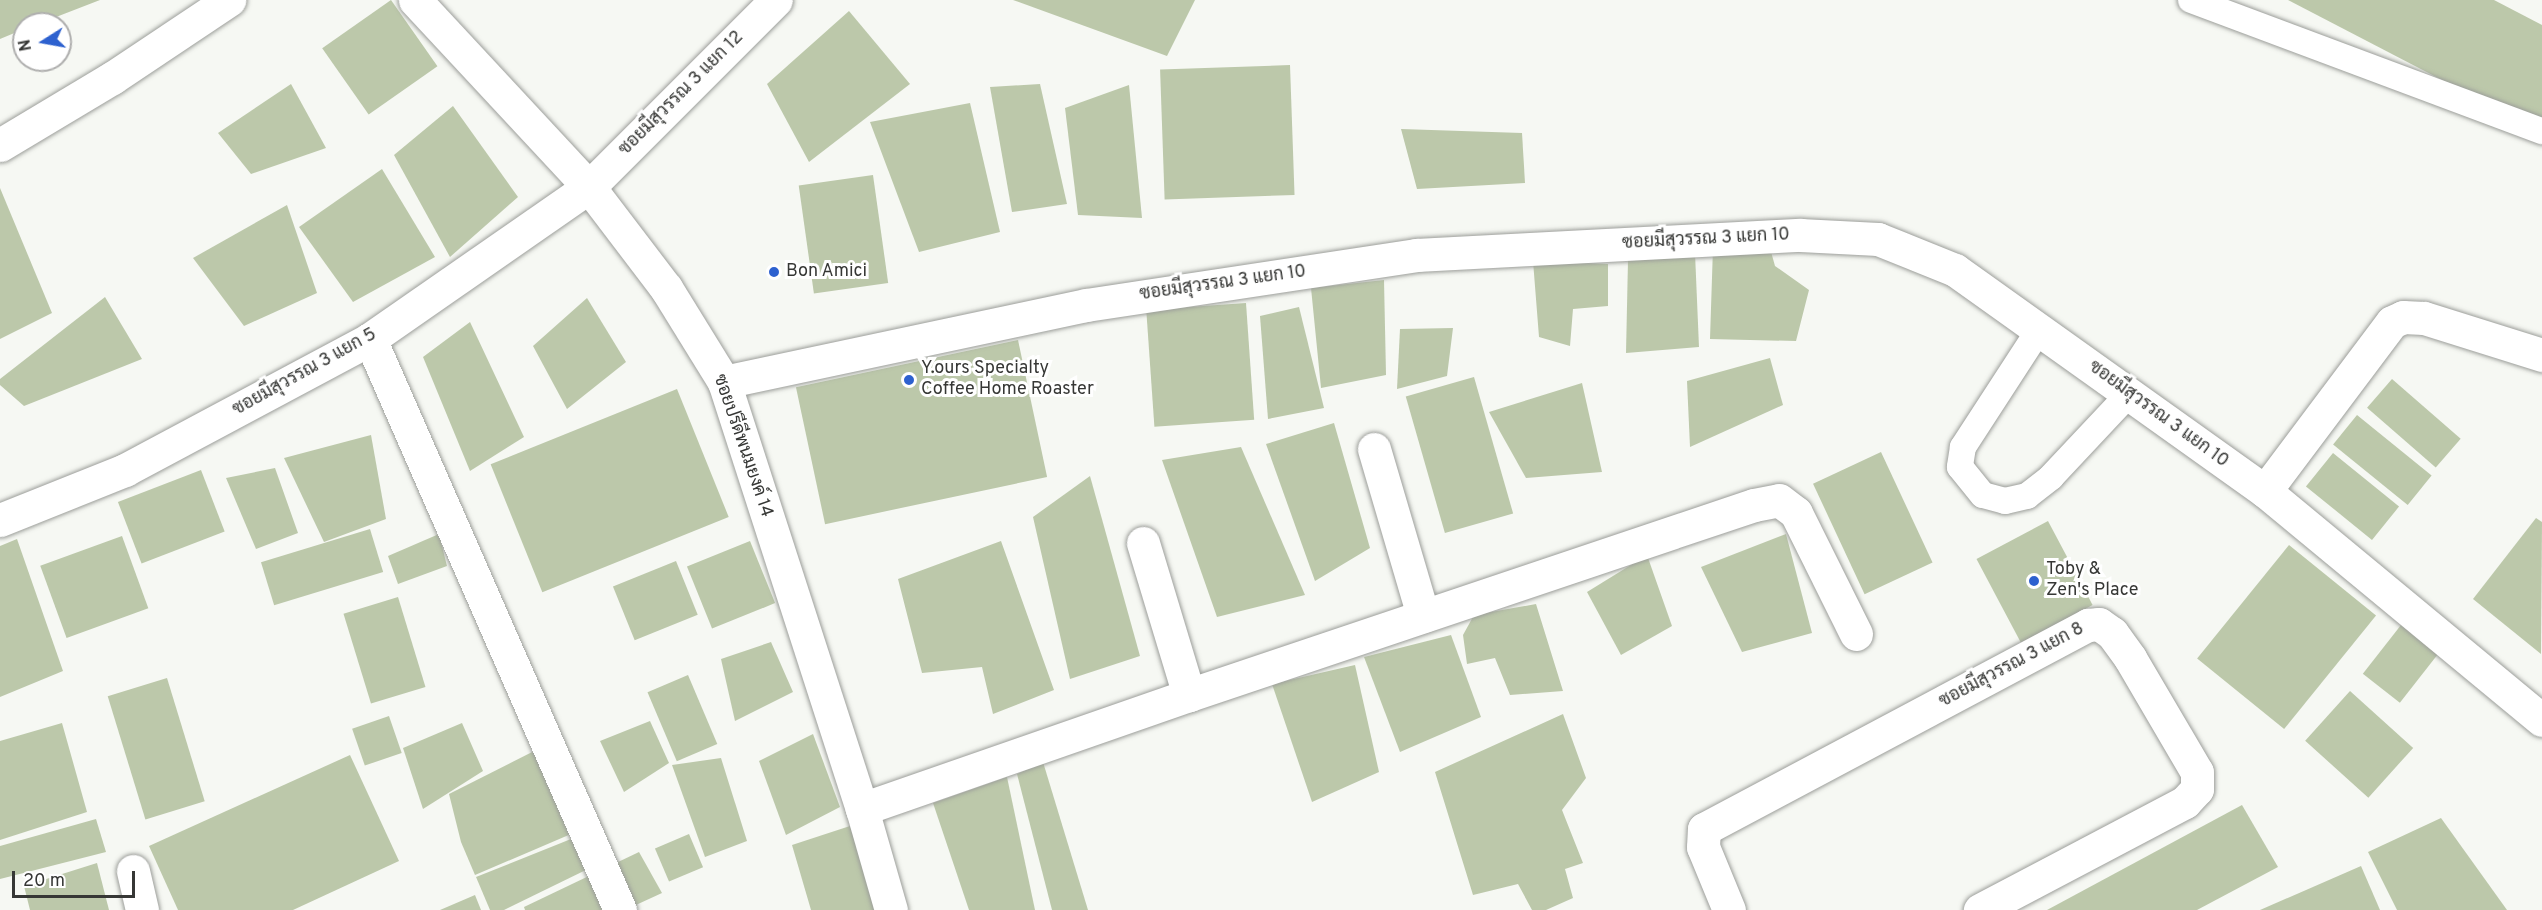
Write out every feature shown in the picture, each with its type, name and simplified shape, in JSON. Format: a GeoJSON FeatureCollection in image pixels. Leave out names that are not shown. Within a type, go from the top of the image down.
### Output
{"type":"FeatureCollection","features":[{"type":"Feature","properties":{"kind":"street"},"geometry":{"type":"LineString","coordinates":[[0,145],[112,78],[229,0]]}},
{"type":"Feature","properties":{"kind":"street","name":"ซอยปรีดีพนมยงค์ 14"},"geometry":{"type":"LineString","coordinates":[[415,0],[589,188],[666,288],[724,382],[862,809],[891,910]]}},
{"type":"Feature","properties":{"kind":"street","name":"ซอยมีสุวรรณ 3 แยก 12"},"geometry":{"type":"LineString","coordinates":[[589,188],[776,0]]}},
{"type":"Feature","properties":{"kind":"street","name":"ซอยมีสุวรรณ 3 แยก 5"},"geometry":{"type":"LineString","coordinates":[[0,520],[125,470],[370,339],[589,188]]}},
{"type":"Feature","properties":{"kind":"street","name":"ซอยมีสุวรรณ 3 แยก 10"},"geometry":{"type":"LineString","coordinates":[[724,382],[1086,304],[1416,255],[1800,235],[1878,239],[1955,270],[2265,491],[2542,720]]}},
{"type":"Feature","properties":{"kind":"street"},"geometry":{"type":"LineString","coordinates":[[2265,491],[2392,322],[2403,317],[2424,318],[2542,355]]}},
{"type":"Feature","properties":{"kind":"street"},"geometry":{"type":"LineString","coordinates":[[370,339],[620,910]]}},
{"type":"Feature","properties":{"kind":"street"},"geometry":{"type":"LineString","coordinates":[[1374,449],[1423,616]]}},
{"type":"Feature","properties":{"kind":"street"},"geometry":{"type":"LineString","coordinates":[[862,809],[1423,616],[1754,505],[1779,500],[1796,513],[1856,634]]}},
{"type":"Feature","properties":{"kind":"street"},"geometry":{"type":"LineString","coordinates":[[1143,543],[1189,695]]}},
{"type":"Feature","properties":{"kind":"street","name":"ซอยมีสุวรรณ 3 แยก 8"},"geometry":{"type":"LineString","coordinates":[[1729,910],[1703,847],[1704,829],[2088,625],[2099,624],[2112,633],[2130,658],[2197,772],[2197,789],[2185,802],[1980,910]]}},
{"type":"Feature","properties":{"kind":"street"},"geometry":{"type":"LineString","coordinates":[[133,872],[142,910]]}},
{"type":"Feature","properties":{"kind":"lane"},"geometry":{"type":"LineString","coordinates":[[2191,0],[2243,9],[2542,131]]}},
{"type":"Feature","properties":{"kind":"lane"},"geometry":{"type":"LineString","coordinates":[[2039,330],[1963,447],[1960,467],[1983,495],[2005,501],[2027,496],[2051,477],[2129,394]]}},
{"type":"Feature","properties":{"kind":"building"},"geometry":{"type":"Polygon","coordinates":[[[0,0],[100,0],[69,12],[12,12],[12,34],[0,39],[0,0]]]}},
{"type":"Feature","properties":{"kind":"building"},"geometry":{"type":"Polygon","coordinates":[[[391,0],[437,66],[369,115],[322,48],[391,0]]]}},
{"type":"Feature","properties":{"kind":"building"},"geometry":{"type":"Polygon","coordinates":[[[1013,0],[1195,0],[1167,56],[1013,0]]]}},
{"type":"Feature","properties":{"kind":"building"},"geometry":{"type":"Polygon","coordinates":[[[2288,0],[2494,0],[2542,25],[2542,132],[2288,0]]]}},
{"type":"Feature","properties":{"kind":"building"},"geometry":{"type":"Polygon","coordinates":[[[849,11],[910,84],[809,162],[767,84],[849,11]]]}},
{"type":"Feature","properties":{"kind":"building"},"geometry":{"type":"Polygon","coordinates":[[[1290,65],[1295,195],[1165,199],[1160,70],[1290,65]]]}},
{"type":"Feature","properties":{"kind":"building"},"geometry":{"type":"Polygon","coordinates":[[[291,84],[326,148],[251,174],[218,133],[291,84]]]}},
{"type":"Feature","properties":{"kind":"building"},"geometry":{"type":"Polygon","coordinates":[[[1040,84],[1067,204],[1012,212],[990,87],[1040,84]]]}},
{"type":"Feature","properties":{"kind":"building"},"geometry":{"type":"Polygon","coordinates":[[[1129,85],[1142,218],[1078,215],[1065,108],[1129,85]]]}},
{"type":"Feature","properties":{"kind":"building"},"geometry":{"type":"Polygon","coordinates":[[[970,103],[1000,232],[919,252],[870,122],[970,103]]]}},
{"type":"Feature","properties":{"kind":"building"},"geometry":{"type":"Polygon","coordinates":[[[453,106],[518,197],[450,257],[394,155],[453,106]]]}},
{"type":"Feature","properties":{"kind":"building"},"geometry":{"type":"Polygon","coordinates":[[[1401,129],[1522,133],[1525,183],[1417,189],[1401,129]]]}},
{"type":"Feature","properties":{"kind":"building"},"geometry":{"type":"Polygon","coordinates":[[[382,169],[435,257],[353,302],[299,227],[382,169]]]}},
{"type":"Feature","properties":{"kind":"building"},"geometry":{"type":"Polygon","coordinates":[[[873,175],[888,283],[814,293],[799,185],[873,175]]]}},
{"type":"Feature","properties":{"kind":"building"},"geometry":{"type":"Polygon","coordinates":[[[0,188],[52,313],[0,339],[0,188]]]}},
{"type":"Feature","properties":{"kind":"building"},"geometry":{"type":"Polygon","coordinates":[[[287,205],[317,293],[244,326],[193,258],[287,205]]]}},
{"type":"Feature","properties":{"kind":"building"},"geometry":{"type":"Polygon","coordinates":[[[1713,247],[1770,248],[1775,266],[1809,290],[1796,341],[1710,339],[1713,247]]]}},
{"type":"Feature","properties":{"kind":"building"},"geometry":{"type":"Polygon","coordinates":[[[1695,253],[1699,347],[1626,353],[1628,260],[1695,253]]]}},
{"type":"Feature","properties":{"kind":"building"},"geometry":{"type":"Polygon","coordinates":[[[1533,261],[1608,264],[1608,306],[1573,309],[1570,346],[1539,337],[1533,261]]]}},
{"type":"Feature","properties":{"kind":"building"},"geometry":{"type":"Polygon","coordinates":[[[1384,280],[1386,375],[1321,388],[1311,288],[1384,280]]]}},
{"type":"Feature","properties":{"kind":"building"},"geometry":{"type":"Polygon","coordinates":[[[105,297],[142,359],[24,406],[0,385],[0,379],[105,297]]]}},
{"type":"Feature","properties":{"kind":"building"},"geometry":{"type":"Polygon","coordinates":[[[587,298],[626,362],[567,409],[533,346],[587,298]]]}},
{"type":"Feature","properties":{"kind":"building"},"geometry":{"type":"Polygon","coordinates":[[[1246,303],[1254,420],[1154,427],[1146,310],[1246,303]]]}},
{"type":"Feature","properties":{"kind":"building"},"geometry":{"type":"Polygon","coordinates":[[[1299,307],[1324,408],[1268,419],[1260,316],[1299,307]]]}},
{"type":"Feature","properties":{"kind":"building"},"geometry":{"type":"Polygon","coordinates":[[[470,322],[524,437],[470,471],[423,357],[470,322]]]}},
{"type":"Feature","properties":{"kind":"building"},"geometry":{"type":"Polygon","coordinates":[[[1453,328],[1447,376],[1397,389],[1400,329],[1453,328]]]}},
{"type":"Feature","properties":{"kind":"building"},"geometry":{"type":"Polygon","coordinates":[[[1018,340],[1047,477],[825,524],[796,387],[1018,340]]]}},
{"type":"Feature","properties":{"kind":"building"},"geometry":{"type":"Polygon","coordinates":[[[1770,358],[1783,405],[1690,447],[1687,381],[1770,358]]]}},
{"type":"Feature","properties":{"kind":"building"},"geometry":{"type":"Polygon","coordinates":[[[1474,377],[1513,513],[1445,533],[1406,397],[1474,377]]]}},
{"type":"Feature","properties":{"kind":"building"},"geometry":{"type":"Polygon","coordinates":[[[2392,379],[2461,439],[2436,467],[2367,408],[2392,379]]]}},
{"type":"Feature","properties":{"kind":"building"},"geometry":{"type":"Polygon","coordinates":[[[1582,383],[1602,472],[1526,478],[1489,412],[1582,383]]]}},
{"type":"Feature","properties":{"kind":"building"},"geometry":{"type":"Polygon","coordinates":[[[677,389],[729,517],[542,592],[491,464],[677,389]]]}},
{"type":"Feature","properties":{"kind":"building"},"geometry":{"type":"Polygon","coordinates":[[[2357,415],[2432,475],[2408,505],[2333,445],[2357,415]]]}},
{"type":"Feature","properties":{"kind":"building"},"geometry":{"type":"Polygon","coordinates":[[[1334,423],[1370,548],[1315,581],[1266,444],[1334,423]]]}},
{"type":"Feature","properties":{"kind":"building"},"geometry":{"type":"Polygon","coordinates":[[[371,435],[386,519],[324,542],[284,458],[371,435]]]}},
{"type":"Feature","properties":{"kind":"building"},"geometry":{"type":"Polygon","coordinates":[[[1241,447],[1305,595],[1217,617],[1162,460],[1241,447]]]}},
{"type":"Feature","properties":{"kind":"building"},"geometry":{"type":"Polygon","coordinates":[[[1881,452],[1933,563],[1865,594],[1813,484],[1881,452]]]}},
{"type":"Feature","properties":{"kind":"building"},"geometry":{"type":"Polygon","coordinates":[[[2333,453],[2399,506],[2372,540],[2306,486],[2333,453]]]}},
{"type":"Feature","properties":{"kind":"building"},"geometry":{"type":"Polygon","coordinates":[[[275,468],[298,533],[256,549],[226,478],[275,468]]]}},
{"type":"Feature","properties":{"kind":"building"},"geometry":{"type":"Polygon","coordinates":[[[201,470],[225,532],[142,564],[118,502],[201,470]]]}},
{"type":"Feature","properties":{"kind":"building"},"geometry":{"type":"Polygon","coordinates":[[[1090,476],[1140,656],[1070,679],[1033,517],[1090,476]]]}},
{"type":"Feature","properties":{"kind":"building"},"geometry":{"type":"Polygon","coordinates":[[[2536,518],[2542,522],[2541,654],[2473,599],[2536,518]]]}},
{"type":"Feature","properties":{"kind":"building","name":"Toby & Zen's Place"},"geometry":{"type":"Polygon","coordinates":[[[2048,521],[2093,605],[2021,643],[1976,559],[2048,521]]]}},
{"type":"Feature","properties":{"kind":"building"},"geometry":{"type":"Polygon","coordinates":[[[370,529],[383,572],[274,605],[261,562],[370,529]]]}},
{"type":"Feature","properties":{"kind":"building"},"geometry":{"type":"Polygon","coordinates":[[[439,534],[447,566],[398,584],[388,556],[439,534]]]}},
{"type":"Feature","properties":{"kind":"building"},"geometry":{"type":"Polygon","coordinates":[[[1786,534],[1812,633],[1742,652],[1701,567],[1786,534]]]}},
{"type":"Feature","properties":{"kind":"building"},"geometry":{"type":"Polygon","coordinates":[[[122,536],[148,608],[67,638],[40,566],[122,536]]]}},
{"type":"Feature","properties":{"kind":"building"},"geometry":{"type":"Polygon","coordinates":[[[17,539],[63,671],[0,697],[0,546],[17,539]]]}},
{"type":"Feature","properties":{"kind":"building"},"geometry":{"type":"Polygon","coordinates":[[[750,541],[775,603],[712,629],[687,566],[750,541]]]}},
{"type":"Feature","properties":{"kind":"building"},"geometry":{"type":"Polygon","coordinates":[[[1001,541],[1054,690],[993,714],[982,667],[922,673],[898,579],[1001,541]]]}},
{"type":"Feature","properties":{"kind":"building"},"geometry":{"type":"Polygon","coordinates":[[[2289,545],[2376,615],[2284,729],[2197,658],[2289,545]]]}},
{"type":"Feature","properties":{"kind":"building"},"geometry":{"type":"Polygon","coordinates":[[[1647,555],[1672,626],[1621,655],[1587,592],[1647,555]]]}},
{"type":"Feature","properties":{"kind":"building"},"geometry":{"type":"Polygon","coordinates":[[[676,561],[698,615],[635,640],[613,586],[676,561]]]}},
{"type":"Feature","properties":{"kind":"building"},"geometry":{"type":"Polygon","coordinates":[[[398,597],[425,687],[371,704],[343,614],[398,597]]]}},
{"type":"Feature","properties":{"kind":"building"},"geometry":{"type":"Polygon","coordinates":[[[1536,604],[1563,691],[1510,695],[1495,658],[1467,664],[1463,635],[1474,615],[1536,604]]]}},
{"type":"Feature","properties":{"kind":"building"},"geometry":{"type":"Polygon","coordinates":[[[2401,625],[2438,654],[2400,703],[2363,674],[2401,625]]]}},
{"type":"Feature","properties":{"kind":"building"},"geometry":{"type":"Polygon","coordinates":[[[1451,635],[1481,717],[1400,752],[1364,657],[1451,635]]]}},
{"type":"Feature","properties":{"kind":"building"},"geometry":{"type":"Polygon","coordinates":[[[771,642],[793,692],[735,721],[721,659],[771,642]]]}},
{"type":"Feature","properties":{"kind":"building"},"geometry":{"type":"Polygon","coordinates":[[[1355,665],[1379,772],[1312,802],[1272,684],[1355,665]]]}},
{"type":"Feature","properties":{"kind":"building"},"geometry":{"type":"Polygon","coordinates":[[[688,675],[717,744],[677,761],[647,692],[688,675]]]}},
{"type":"Feature","properties":{"kind":"building"},"geometry":{"type":"Polygon","coordinates":[[[167,678],[205,801],[145,819],[108,696],[167,678]]]}},
{"type":"Feature","properties":{"kind":"building"},"geometry":{"type":"Polygon","coordinates":[[[2350,691],[2413,748],[2368,798],[2305,741],[2350,691]]]}},
{"type":"Feature","properties":{"kind":"building"},"geometry":{"type":"Polygon","coordinates":[[[1563,714],[1586,778],[1562,810],[1583,863],[1565,869],[1573,898],[1546,910],[1532,910],[1518,884],[1473,895],[1435,772],[1563,714]]]}},
{"type":"Feature","properties":{"kind":"building"},"geometry":{"type":"Polygon","coordinates":[[[389,716],[402,753],[365,766],[352,729],[389,716]]]}},
{"type":"Feature","properties":{"kind":"building"},"geometry":{"type":"Polygon","coordinates":[[[650,721],[669,763],[624,792],[600,741],[650,721]]]}},
{"type":"Feature","properties":{"kind":"building"},"geometry":{"type":"Polygon","coordinates":[[[62,723],[87,812],[0,840],[0,741],[62,723]]]}},
{"type":"Feature","properties":{"kind":"building"},"geometry":{"type":"Polygon","coordinates":[[[462,723],[483,771],[423,809],[403,748],[462,723]]]}},
{"type":"Feature","properties":{"kind":"building"},"geometry":{"type":"Polygon","coordinates":[[[813,734],[840,807],[786,835],[759,761],[813,734]]]}},
{"type":"Feature","properties":{"kind":"building"},"geometry":{"type":"Polygon","coordinates":[[[548,744],[585,828],[475,875],[461,842],[449,794],[548,744]]]}},
{"type":"Feature","properties":{"kind":"building"},"geometry":{"type":"Polygon","coordinates":[[[350,755],[399,861],[293,910],[178,910],[149,846],[350,755]]]}},
{"type":"Feature","properties":{"kind":"building"},"geometry":{"type":"Polygon","coordinates":[[[721,758],[747,841],[705,857],[672,765],[721,758]]]}},
{"type":"Feature","properties":{"kind":"building"},"geometry":{"type":"Polygon","coordinates":[[[1043,762],[1088,910],[1052,910],[1017,774],[1043,762]]]}},
{"type":"Feature","properties":{"kind":"building"},"geometry":{"type":"Polygon","coordinates":[[[1007,777],[1035,910],[969,910],[933,803],[1007,777]]]}},
{"type":"Feature","properties":{"kind":"building"},"geometry":{"type":"Polygon","coordinates":[[[2242,805],[2278,867],[2197,910],[2047,910],[2242,805]]]}},
{"type":"Feature","properties":{"kind":"building"},"geometry":{"type":"Polygon","coordinates":[[[2441,818],[2507,910],[2397,910],[2368,852],[2441,818]]]}},
{"type":"Feature","properties":{"kind":"building"},"geometry":{"type":"Polygon","coordinates":[[[96,819],[106,852],[0,879],[0,846],[96,819]]]}},
{"type":"Feature","properties":{"kind":"building"},"geometry":{"type":"Polygon","coordinates":[[[850,826],[878,910],[811,910],[792,845],[850,826]]]}},
{"type":"Feature","properties":{"kind":"building"},"geometry":{"type":"Polygon","coordinates":[[[689,834],[703,867],[669,882],[655,848],[689,834]]]}},
{"type":"Feature","properties":{"kind":"building"},"geometry":{"type":"Polygon","coordinates":[[[581,835],[592,867],[504,910],[490,910],[476,877],[581,835]]]}},
{"type":"Feature","properties":{"kind":"building"},"geometry":{"type":"Polygon","coordinates":[[[639,852],[662,893],[625,910],[525,910],[524,907],[639,852]]]}},
{"type":"Feature","properties":{"kind":"building"},"geometry":{"type":"Polygon","coordinates":[[[97,863],[109,910],[30,910],[24,886],[97,863]]]}},
{"type":"Feature","properties":{"kind":"building"},"geometry":{"type":"Polygon","coordinates":[[[2361,866],[2380,910],[2260,910],[2361,866]]]}},
{"type":"Feature","properties":{"kind":"building"},"geometry":{"type":"Polygon","coordinates":[[[475,895],[481,910],[440,910],[475,895]]]}},
{"type":"Feature","properties":{"kind":"place","name":"Bon Amici"},"geometry":{"type":"Point","coordinates":[774,272]}},
{"type":"Feature","properties":{"kind":"place","name":"Y.ours Specialty Coffee Home Roaster"},"geometry":{"type":"Point","coordinates":[909,380]}},
{"type":"Feature","properties":{"kind":"place","name":"Toby & Zen's Place"},"geometry":{"type":"Point","coordinates":[2034,581]}}]}
